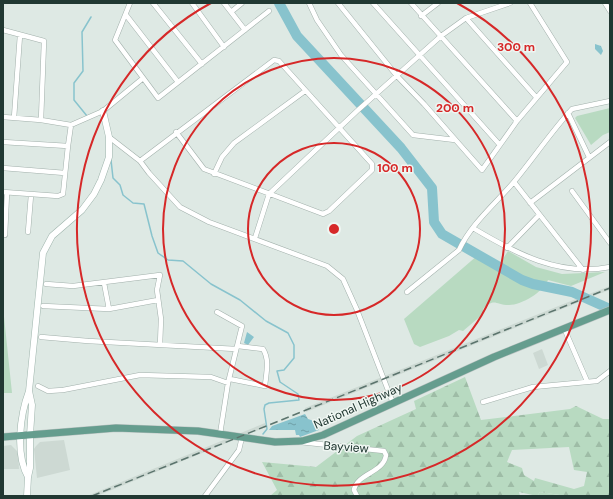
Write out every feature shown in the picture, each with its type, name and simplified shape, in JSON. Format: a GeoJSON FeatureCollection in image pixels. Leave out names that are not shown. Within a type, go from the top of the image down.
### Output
{"type":"FeatureCollection","features":[{"type":"Feature","properties":{"kind":"main road"},"geometry":{"type":"LineString","coordinates":[[28,477],[23,469],[20,436],[24,405],[29,391],[43,253],[52,236],[82,210],[94,194],[109,157],[109,137],[103,111]]}},
{"type":"Feature","properties":{"kind":"main road","name":"National Highway"},"geometry":{"type":"LineString","coordinates":[[3,437],[116,428],[198,431],[266,442],[295,441],[323,435],[494,357],[610,310]]}},
{"type":"Feature","properties":{"kind":"main road"},"geometry":{"type":"LineString","coordinates":[[27,496],[30,468],[32,405],[29,391]]}},
{"type":"Feature","properties":{"kind":"street"},"geometry":{"type":"LineString","coordinates":[[130,3],[115,40],[142,79],[158,98],[269,11]]}},
{"type":"Feature","properties":{"kind":"street"},"geometry":{"type":"LineString","coordinates":[[153,3],[202,64]]}},
{"type":"Feature","properties":{"kind":"street"},"geometry":{"type":"LineString","coordinates":[[192,3],[224,47]]}},
{"type":"Feature","properties":{"kind":"street"},"geometry":{"type":"LineString","coordinates":[[224,3],[245,30]]}},
{"type":"Feature","properties":{"kind":"street"},"geometry":{"type":"LineString","coordinates":[[231,12],[242,3]]}},
{"type":"Feature","properties":{"kind":"street"},"geometry":{"type":"LineString","coordinates":[[309,3],[317,20],[341,55],[413,135],[455,140]]}},
{"type":"Feature","properties":{"kind":"street"},"geometry":{"type":"LineString","coordinates":[[338,3],[397,76],[424,104],[482,170],[499,144],[536,97],[567,62],[530,3]]}},
{"type":"Feature","properties":{"kind":"street"},"geometry":{"type":"LineString","coordinates":[[374,3],[419,56],[499,144]]}},
{"type":"Feature","properties":{"kind":"street"},"geometry":{"type":"LineString","coordinates":[[411,3],[517,122]]}},
{"type":"Feature","properties":{"kind":"street"},"geometry":{"type":"LineString","coordinates":[[421,16],[438,3]]}},
{"type":"Feature","properties":{"kind":"street"},"geometry":{"type":"LineString","coordinates":[[255,238],[269,194],[376,94],[441,36],[466,18],[510,3]]}},
{"type":"Feature","properties":{"kind":"street"},"geometry":{"type":"LineString","coordinates":[[604,3],[610,11]]}},
{"type":"Feature","properties":{"kind":"street"},"geometry":{"type":"LineString","coordinates":[[126,15],[178,82]]}},
{"type":"Feature","properties":{"kind":"street"},"geometry":{"type":"LineString","coordinates":[[466,18],[536,97]]}},
{"type":"Feature","properties":{"kind":"street"},"geometry":{"type":"LineString","coordinates":[[3,30],[44,41],[41,120]]}},
{"type":"Feature","properties":{"kind":"street"},"geometry":{"type":"LineString","coordinates":[[14,118],[20,35]]}},
{"type":"Feature","properties":{"kind":"street"},"geometry":{"type":"LineString","coordinates":[[140,161],[176,132],[274,60],[279,61],[372,164],[372,170],[335,206],[323,214],[204,169],[176,132]]}},
{"type":"Feature","properties":{"kind":"street"},"geometry":{"type":"LineString","coordinates":[[3,117],[41,120],[71,125],[103,111],[142,79]]}},
{"type":"Feature","properties":{"kind":"street"},"geometry":{"type":"LineString","coordinates":[[214,174],[222,157],[234,143],[305,91]]}},
{"type":"Feature","properties":{"kind":"street"},"geometry":{"type":"LineString","coordinates":[[407,292],[459,250],[473,228],[514,182],[572,109],[610,101]]}},
{"type":"Feature","properties":{"kind":"street"},"geometry":{"type":"LineString","coordinates":[[568,113],[589,157]]}},
{"type":"Feature","properties":{"kind":"street"},"geometry":{"type":"LineString","coordinates":[[5,235],[5,193],[58,196],[62,194],[71,125]]}},
{"type":"Feature","properties":{"kind":"street"},"geometry":{"type":"LineString","coordinates":[[109,137],[140,161],[180,207],[209,222],[327,266],[343,279],[357,310],[393,403]]}},
{"type":"Feature","properties":{"kind":"street"},"geometry":{"type":"LineString","coordinates":[[3,142],[68,146]]}},
{"type":"Feature","properties":{"kind":"street"},"geometry":{"type":"LineString","coordinates":[[530,203],[610,142]]}},
{"type":"Feature","properties":{"kind":"street"},"geometry":{"type":"LineString","coordinates":[[3,168],[65,172]]}},
{"type":"Feature","properties":{"kind":"street"},"geometry":{"type":"LineString","coordinates":[[514,182],[539,216],[583,270]]}},
{"type":"Feature","properties":{"kind":"street"},"geometry":{"type":"LineString","coordinates":[[572,191],[610,243]]}},
{"type":"Feature","properties":{"kind":"street"},"geometry":{"type":"LineString","coordinates":[[28,232],[31,195]]}},
{"type":"Feature","properties":{"kind":"street"},"geometry":{"type":"LineString","coordinates":[[507,248],[539,216]]}},
{"type":"Feature","properties":{"kind":"street"},"geometry":{"type":"LineString","coordinates":[[473,228],[507,248],[537,262],[583,270],[610,267]]}},
{"type":"Feature","properties":{"kind":"street"},"geometry":{"type":"LineString","coordinates":[[46,284],[73,286],[160,275],[157,290],[161,319],[160,345]]}},
{"type":"Feature","properties":{"kind":"street"},"geometry":{"type":"LineString","coordinates":[[104,283],[109,309]]}},
{"type":"Feature","properties":{"kind":"street"},"geometry":{"type":"LineString","coordinates":[[43,306],[109,309],[158,300]]}},
{"type":"Feature","properties":{"kind":"street"},"geometry":{"type":"LineString","coordinates":[[217,312],[242,326],[229,381],[220,434]]}},
{"type":"Feature","properties":{"kind":"street"},"geometry":{"type":"LineString","coordinates":[[564,328],[587,381]]}},
{"type":"Feature","properties":{"kind":"street"},"geometry":{"type":"LineString","coordinates":[[38,386],[48,391],[63,390],[140,375],[210,377],[264,386],[267,370],[266,354],[263,349],[88,342],[41,337]]}},
{"type":"Feature","properties":{"kind":"street"},"geometry":{"type":"LineString","coordinates":[[483,402],[533,387],[597,381],[610,371]]}},
{"type":"Feature","properties":{"kind":"street"},"geometry":{"type":"LineString","coordinates":[[205,496],[239,450],[242,437]]}},
{"type":"Feature","properties":{"kind":"street","name":"Bayview"},"geometry":{"type":"LineString","coordinates":[[295,441],[307,444],[384,451],[386,455],[383,464],[356,484],[354,490],[357,496]]}},
{"type":"Feature","properties":{"kind":"shaded area"},"geometry":{"type":"Polygon","coordinates":[[[610,286],[610,290],[593,296],[589,294],[610,286]]]}},
{"type":"Feature","properties":{"kind":"shaded area"},"geometry":{"type":"Polygon","coordinates":[[[576,299],[582,301],[306,412],[305,408],[576,299]]]}},
{"type":"Feature","properties":{"kind":"shaded area"},"geometry":{"type":"Polygon","coordinates":[[[542,349],[548,365],[539,369],[533,353],[542,349]]]}},
{"type":"Feature","properties":{"kind":"shaded area"},"geometry":{"type":"Polygon","coordinates":[[[265,423],[266,427],[97,496],[87,496],[265,423]]]}},
{"type":"Feature","properties":{"kind":"shaded area"},"geometry":{"type":"Polygon","coordinates":[[[64,440],[70,470],[37,478],[34,449],[36,446],[40,442],[64,440]]]}},
{"type":"Feature","properties":{"kind":"shaded area"},"geometry":{"type":"Polygon","coordinates":[[[11,445],[18,452],[19,469],[3,469],[3,446],[11,445]]]}},
{"type":"Feature","properties":{"kind":"green space"},"geometry":{"type":"Polygon","coordinates":[[[610,108],[610,132],[603,135],[591,145],[575,118],[577,116],[610,108]]]}},
{"type":"Feature","properties":{"kind":"green space"},"geometry":{"type":"Polygon","coordinates":[[[508,251],[536,267],[562,274],[605,272],[571,286],[548,280],[542,289],[532,297],[520,303],[504,305],[495,302],[490,303],[483,309],[483,314],[463,331],[459,330],[449,336],[420,347],[414,344],[404,319],[478,255],[499,265],[508,251]]]}},
{"type":"Feature","properties":{"kind":"green space"},"geometry":{"type":"Polygon","coordinates":[[[3,307],[12,393],[3,393],[3,307]]]}},
{"type":"Feature","properties":{"kind":"green space"},"geometry":{"type":"Polygon","coordinates":[[[465,377],[481,420],[570,409],[576,406],[603,419],[610,419],[610,496],[566,496],[540,492],[537,496],[519,492],[520,496],[270,496],[277,490],[262,462],[316,467],[357,436],[416,409],[414,401],[465,377]],[[569,447],[512,450],[507,462],[522,468],[524,475],[534,481],[535,478],[574,489],[584,486],[587,472],[574,470],[569,447]]]}},
{"type":"Feature","properties":{"kind":"green space"},"geometry":{"type":"Polygon","coordinates":[[[540,492],[566,496],[537,496],[540,492]]]}},
{"type":"Feature","properties":{"kind":"water"},"geometry":{"type":"Polygon","coordinates":[[[595,44],[601,46],[603,51],[601,55],[595,49],[595,44]]]}},
{"type":"Feature","properties":{"kind":"water"},"geometry":{"type":"Polygon","coordinates":[[[247,332],[254,337],[248,345],[244,343],[247,332]]]}},
{"type":"Feature","properties":{"kind":"water"},"geometry":{"type":"Polygon","coordinates":[[[305,414],[308,419],[317,422],[319,430],[300,437],[299,435],[296,435],[295,430],[269,430],[272,426],[305,414]]]}},
{"type":"Feature","properties":{"kind":"waterway"},"geometry":{"type":"LineString","coordinates":[[279,3],[297,36],[401,148],[432,188],[434,222],[442,234],[522,280],[533,284],[572,292],[610,309]]}},
{"type":"Feature","properties":{"kind":"waterway"},"geometry":{"type":"LineString","coordinates":[[87,116],[74,100],[74,83],[83,71],[82,32],[91,17]]}},
{"type":"Feature","properties":{"kind":"waterway"},"geometry":{"type":"LineString","coordinates":[[111,160],[113,178],[120,185],[123,195],[133,203],[144,204],[158,253],[168,260],[183,261],[211,284],[240,300],[266,321],[288,333],[294,345],[294,358],[284,370],[277,371],[280,382],[298,394],[299,400],[269,403],[265,405],[264,409],[267,429],[263,434]]}},
{"type":"Feature","properties":{"kind":"railway"},"geometry":{"type":"LineString","coordinates":[[92,496],[610,288]]}}]}
